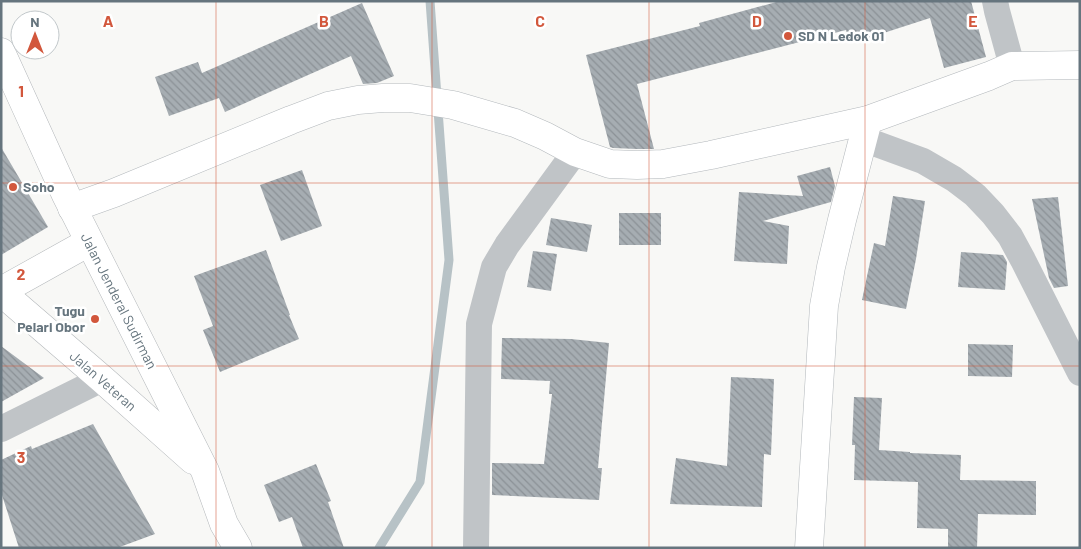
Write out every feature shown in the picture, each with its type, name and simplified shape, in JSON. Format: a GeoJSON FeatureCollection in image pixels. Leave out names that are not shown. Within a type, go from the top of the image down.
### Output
{"type":"FeatureCollection","features":[{"type":"Feature","properties":{"kind":"street"},"geometry":{"type":"LineString","coordinates":[[995,1],[1012,66]]}},
{"type":"Feature","properties":{"kind":"street","name":"Jalan Jenderal Sudirman"},"geometry":{"type":"LineString","coordinates":[[1,52],[72,208],[205,471],[224,524],[238,548]]}},
{"type":"Feature","properties":{"kind":"street"},"geometry":{"type":"LineString","coordinates":[[72,208],[114,193],[328,106],[358,100],[410,98],[453,104],[515,122],[575,152],[610,164],[663,164],[866,129],[1012,66],[1080,65]]}},
{"type":"Feature","properties":{"kind":"street"},"geometry":{"type":"LineString","coordinates":[[866,129],[954,179],[975,195],[993,214],[1010,236],[1080,372]]}},
{"type":"Feature","properties":{"kind":"street"},"geometry":{"type":"LineString","coordinates":[[809,548],[824,306],[831,267],[866,129]]}},
{"type":"Feature","properties":{"kind":"street"},"geometry":{"type":"LineString","coordinates":[[476,548],[479,324],[494,267],[507,245],[575,152]]}},
{"type":"Feature","properties":{"kind":"street"},"geometry":{"type":"LineString","coordinates":[[1,291],[89,242]]}},
{"type":"Feature","properties":{"kind":"street","name":"Jalan Veteran"},"geometry":{"type":"LineString","coordinates":[[1,291],[205,471]]}},
{"type":"Feature","properties":{"kind":"street"},"geometry":{"type":"LineString","coordinates":[[1,429],[102,379]]}},
{"type":"Feature","properties":{"kind":"building"},"geometry":{"type":"Polygon","coordinates":[[[780,1],[971,1],[986,57],[944,68],[930,18],[862,40],[862,38],[849,42],[846,30],[637,84],[654,149],[610,147],[586,55],[700,26],[699,23],[780,1]]]}},
{"type":"Feature","properties":{"kind":"building"},"geometry":{"type":"Polygon","coordinates":[[[362,3],[394,76],[377,83],[363,84],[351,56],[225,112],[219,98],[169,116],[155,77],[198,62],[202,73],[362,3]]]}},
{"type":"Feature","properties":{"kind":"building","name":"Soho"},"geometry":{"type":"Polygon","coordinates":[[[1,147],[48,227],[1,255],[1,147]]]}},
{"type":"Feature","properties":{"kind":"building"},"geometry":{"type":"Polygon","coordinates":[[[830,167],[835,186],[831,202],[763,221],[789,226],[787,264],[734,261],[739,192],[803,196],[797,176],[830,167]]]}},
{"type":"Feature","properties":{"kind":"building"},"geometry":{"type":"Polygon","coordinates":[[[302,170],[322,226],[281,241],[260,185],[302,170]]]}},
{"type":"Feature","properties":{"kind":"building"},"geometry":{"type":"Polygon","coordinates":[[[893,196],[925,201],[906,309],[862,300],[874,243],[885,246],[893,196]]]}},
{"type":"Feature","properties":{"kind":"building"},"geometry":{"type":"Polygon","coordinates":[[[1058,197],[1068,286],[1054,288],[1049,278],[1032,199],[1058,197]]]}},
{"type":"Feature","properties":{"kind":"building"},"geometry":{"type":"Polygon","coordinates":[[[619,213],[661,213],[661,245],[619,245],[619,213]]]}},
{"type":"Feature","properties":{"kind":"building"},"geometry":{"type":"Polygon","coordinates":[[[551,218],[592,225],[587,252],[546,245],[551,218]]]}},
{"type":"Feature","properties":{"kind":"building"},"geometry":{"type":"Polygon","coordinates":[[[266,250],[299,339],[220,372],[203,330],[213,326],[194,276],[266,250]]]}},
{"type":"Feature","properties":{"kind":"building"},"geometry":{"type":"Polygon","coordinates":[[[533,251],[557,254],[551,291],[527,287],[533,251]]]}},
{"type":"Feature","properties":{"kind":"building"},"geometry":{"type":"Polygon","coordinates":[[[961,252],[1003,255],[1007,262],[1005,290],[958,287],[961,252]]]}},
{"type":"Feature","properties":{"kind":"building"},"geometry":{"type":"Polygon","coordinates":[[[502,338],[571,339],[609,343],[598,468],[602,468],[599,500],[492,495],[492,463],[544,464],[552,394],[549,394],[550,381],[501,379],[502,338]]]}},
{"type":"Feature","properties":{"kind":"building"},"geometry":{"type":"Polygon","coordinates":[[[968,344],[1013,345],[1012,377],[968,376],[968,344]]]}},
{"type":"Feature","properties":{"kind":"building"},"geometry":{"type":"Polygon","coordinates":[[[1,346],[44,378],[1,402],[1,346]]]}},
{"type":"Feature","properties":{"kind":"building"},"geometry":{"type":"Polygon","coordinates":[[[731,377],[774,379],[771,455],[764,454],[762,507],[670,504],[676,458],[727,466],[731,377]]]}},
{"type":"Feature","properties":{"kind":"building"},"geometry":{"type":"Polygon","coordinates":[[[854,397],[882,398],[879,450],[961,455],[960,480],[1036,481],[1036,515],[978,514],[977,548],[948,548],[948,529],[917,528],[918,482],[854,480],[855,445],[852,445],[854,397]]]}},
{"type":"Feature","properties":{"kind":"building"},"geometry":{"type":"Polygon","coordinates":[[[93,424],[155,534],[117,548],[19,548],[1,492],[1,460],[31,446],[32,449],[93,424]]]}},
{"type":"Feature","properties":{"kind":"building"},"geometry":{"type":"Polygon","coordinates":[[[316,464],[331,501],[328,502],[344,548],[303,548],[292,517],[279,522],[264,485],[316,464]]]}},
{"type":"Feature","properties":{"kind":"waterway"},"geometry":{"type":"LineString","coordinates":[[379,548],[420,482],[449,260],[430,1]]}},
{"type":"Feature","properties":{"kind":"place","name":"SD N Ledok 01"},"geometry":{"type":"Point","coordinates":[788,36]}},
{"type":"Feature","properties":{"kind":"place","name":"Soho"},"geometry":{"type":"Point","coordinates":[13,187]}},
{"type":"Feature","properties":{"kind":"place","name":"Tugu Pelari Obor"},"geometry":{"type":"Point","coordinates":[95,319]}}]}
